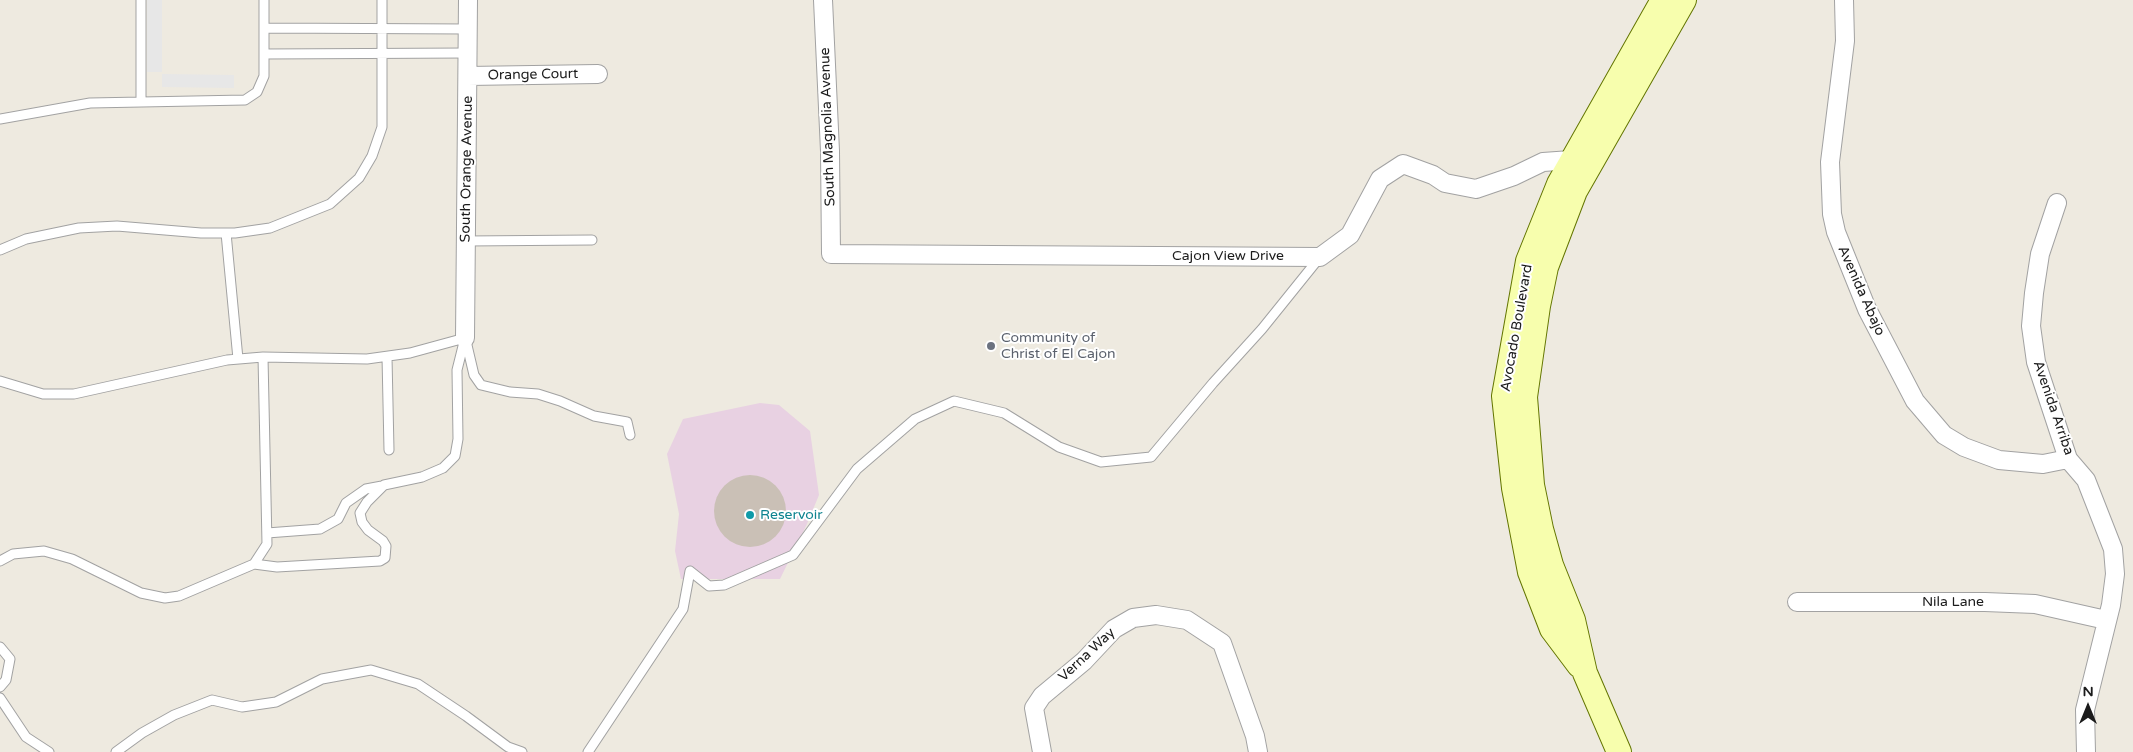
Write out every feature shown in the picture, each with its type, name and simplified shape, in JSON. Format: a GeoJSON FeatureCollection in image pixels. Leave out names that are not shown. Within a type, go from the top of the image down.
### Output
{"type":"FeatureCollection","features":[{"type":"Feature","properties":{"kind":"main road","name":"Avocado Boulevard"},"geometry":{"type":"LineString","coordinates":[[1585,673],[1552,629],[1530,572],[1514,488],[1504,396],[1528,261],[1559,184],[1571,160],[1663,0]]}},
{"type":"Feature","properties":{"kind":"main road","name":"Avocado Boulevard"},"geometry":{"type":"LineString","coordinates":[[1619,752],[1585,673],[1573,620],[1548,556],[1532,485],[1525,397],[1538,306],[1546,266],[1575,191],[1684,0]]}},
{"type":"Feature","properties":{"kind":"street","name":"South Orange Avenue"},"geometry":{"type":"LineString","coordinates":[[465,338],[468,0]]}},
{"type":"Feature","properties":{"kind":"street","name":"South Magnolia Avenue"},"geometry":{"type":"LineString","coordinates":[[823,0],[830,151],[831,254]]}},
{"type":"Feature","properties":{"kind":"street","name":"Avenida Abajo"},"geometry":{"type":"LineString","coordinates":[[1844,0],[1845,41],[1830,162],[1832,214],[1836,232],[1867,309],[1915,401],[1944,435],[1964,447],[1999,460],[2044,464],[2068,459]]}},
{"type":"Feature","properties":{"kind":"street","name":"Orange Court"},"geometry":{"type":"LineString","coordinates":[[468,76],[598,74]]}},
{"type":"Feature","properties":{"kind":"street"},"geometry":{"type":"LineString","coordinates":[[1320,257],[1350,234],[1380,179],[1403,164],[1433,175],[1445,183],[1476,189],[1514,176],[1543,162],[1571,160]]}},
{"type":"Feature","properties":{"kind":"street","name":"Avenida Arriba"},"geometry":{"type":"LineString","coordinates":[[2057,203],[2040,254],[2031,326],[2036,362],[2068,459],[2086,480],[2113,549],[2116,574],[2085,710],[2086,752]]}},
{"type":"Feature","properties":{"kind":"street","name":"Cajon View Drive"},"geometry":{"type":"LineString","coordinates":[[831,254],[1320,257]]}},
{"type":"Feature","properties":{"kind":"street","name":"Nila Lane"},"geometry":{"type":"LineString","coordinates":[[1797,602],[1985,602],[2036,604],[2106,620]]}},
{"type":"Feature","properties":{"kind":"street","name":"Verna Way"},"geometry":{"type":"LineString","coordinates":[[1042,752],[1034,708],[1042,696],[1084,661],[1114,629],[1133,618],[1156,615],[1187,620],[1222,643],[1255,736],[1258,752]]}},
{"type":"Feature","properties":{"kind":"lane"},"geometry":{"type":"LineString","coordinates":[[141,0],[141,102]]}},
{"type":"Feature","properties":{"kind":"lane"},"geometry":{"type":"LineString","coordinates":[[0,119],[90,103],[245,100],[257,92],[264,76],[264,0]]}},
{"type":"Feature","properties":{"kind":"lane"},"geometry":{"type":"LineString","coordinates":[[0,250],[26,239],[79,228],[117,226],[201,234],[226,234],[270,228],[330,204],[359,178],[372,156],[382,127],[382,0]]}},
{"type":"Feature","properties":{"kind":"lane"},"geometry":{"type":"LineString","coordinates":[[264,28],[468,29]]}},
{"type":"Feature","properties":{"kind":"lane"},"geometry":{"type":"LineString","coordinates":[[264,54],[468,53]]}},
{"type":"Feature","properties":{"kind":"lane"},"geometry":{"type":"LineString","coordinates":[[226,234],[238,359]]}},
{"type":"Feature","properties":{"kind":"lane"},"geometry":{"type":"LineString","coordinates":[[466,241],[592,240]]}},
{"type":"Feature","properties":{"kind":"lane"},"geometry":{"type":"LineString","coordinates":[[588,752],[683,609],[690,571],[709,586],[724,585],[793,555],[857,470],[915,419],[954,401],[1004,413],[1059,447],[1101,462],[1151,458],[1213,383],[1262,330],[1320,257]]}},
{"type":"Feature","properties":{"kind":"lane"},"geometry":{"type":"LineString","coordinates":[[0,381],[44,394],[74,394],[227,360],[263,357],[367,359],[410,353],[465,338]]}},
{"type":"Feature","properties":{"kind":"lane"},"geometry":{"type":"LineString","coordinates":[[465,338],[474,374],[481,384],[510,392],[538,394],[560,401],[594,416],[627,422],[630,435]]}},
{"type":"Feature","properties":{"kind":"lane"},"geometry":{"type":"LineString","coordinates":[[267,533],[320,529],[338,519],[346,503],[366,489],[422,477],[443,468],[455,456],[458,439],[457,370],[465,338]]}},
{"type":"Feature","properties":{"kind":"lane"},"geometry":{"type":"LineString","coordinates":[[254,564],[267,544],[263,357]]}},
{"type":"Feature","properties":{"kind":"lane"},"geometry":{"type":"LineString","coordinates":[[387,357],[389,450]]}},
{"type":"Feature","properties":{"kind":"lane"},"geometry":{"type":"LineString","coordinates":[[0,561],[13,554],[44,551],[72,558],[141,593],[164,598],[179,596],[254,564],[277,568],[380,561],[385,558],[386,546],[383,541],[368,530],[362,522],[360,513],[367,502],[384,485]]}},
{"type":"Feature","properties":{"kind":"lane"},"geometry":{"type":"LineString","coordinates":[[0,647],[10,659],[6,680],[0,687]]}},
{"type":"Feature","properties":{"kind":"lane"},"geometry":{"type":"LineString","coordinates":[[116,752],[174,715],[212,700],[242,707],[276,702],[322,679],[371,670],[418,684],[508,747],[522,752]]}},
{"type":"Feature","properties":{"kind":"lane"},"geometry":{"type":"LineString","coordinates":[[0,698],[26,737],[49,752]]}},
{"type":"Feature","properties":{"kind":"shaded area"},"geometry":{"type":"Polygon","coordinates":[[[147,0],[162,0],[162,72],[147,72],[147,0]]]}},
{"type":"Feature","properties":{"kind":"shaded area"},"geometry":{"type":"Polygon","coordinates":[[[162,74],[234,75],[234,88],[162,87],[162,74]]]}},
{"type":"Feature","properties":{"kind":"shaded area"},"geometry":{"type":"Polygon","coordinates":[[[760,403],[779,405],[810,431],[819,495],[807,524],[780,579],[681,579],[675,551],[679,514],[667,454],[683,419],[760,403]]]}},
{"type":"Feature","properties":{"kind":"building","name":"Reservoir"},"geometry":{"type":"Polygon","coordinates":[[[750,475],[770,481],[780,491],[786,511],[780,531],[770,541],[750,547],[730,541],[720,531],[714,511],[720,491],[730,481],[750,475]]]}},
{"type":"Feature","properties":{"kind":"place","name":"Community of Christ of El Cajon"},"geometry":{"type":"Point","coordinates":[991,346]}},
{"type":"Feature","properties":{"kind":"place","name":"Reservoir"},"geometry":{"type":"Point","coordinates":[750,515]}}]}
